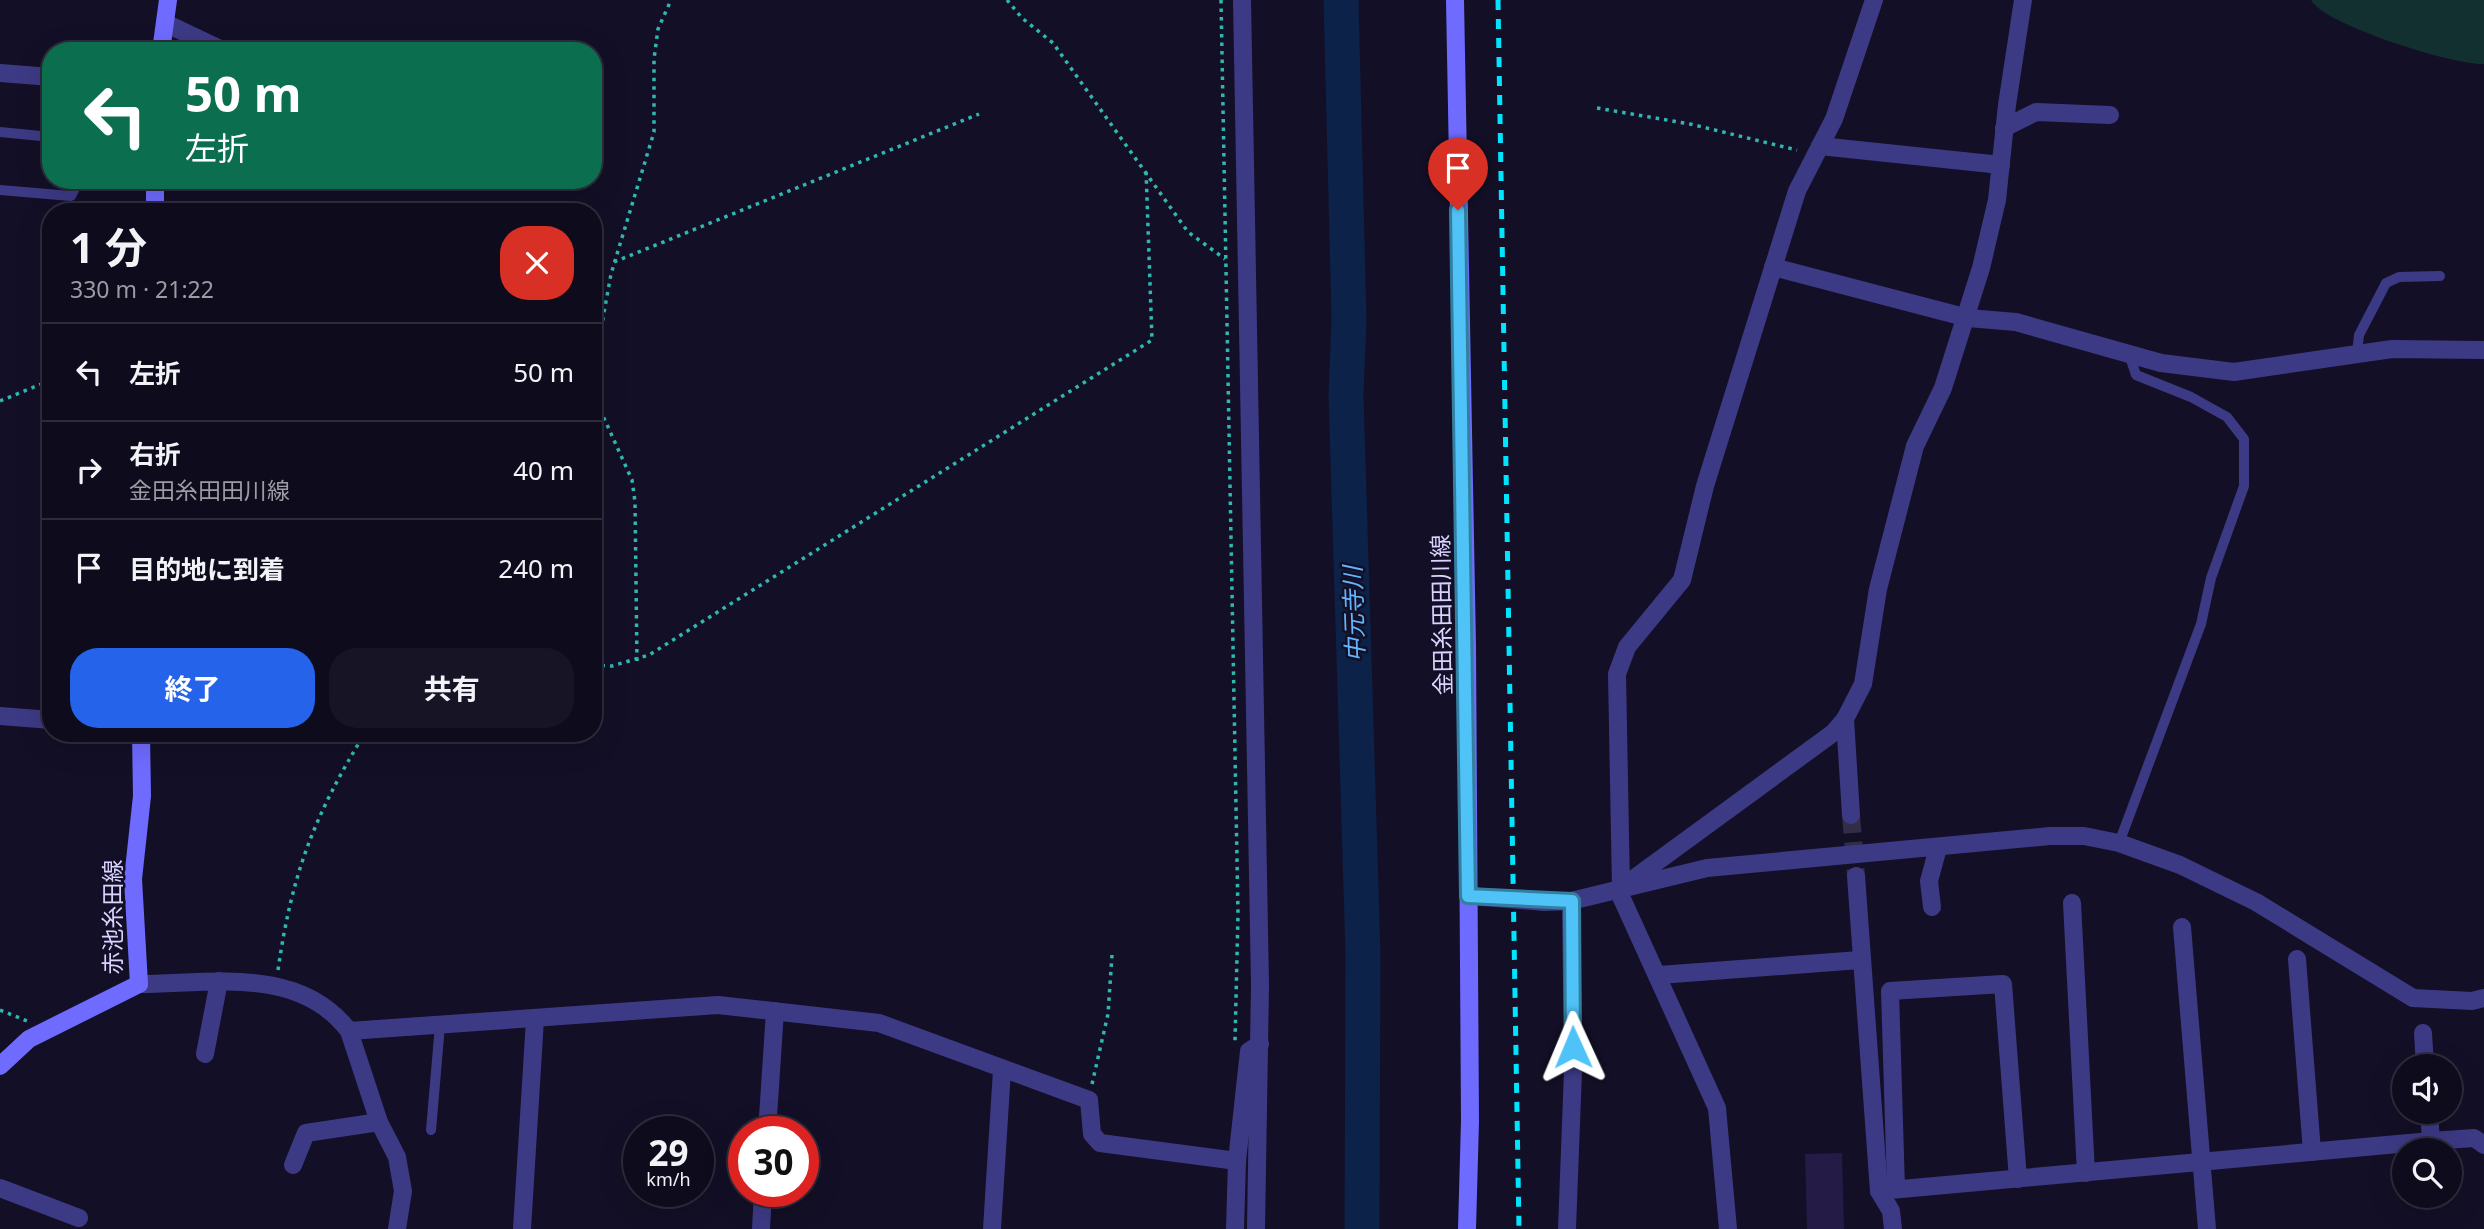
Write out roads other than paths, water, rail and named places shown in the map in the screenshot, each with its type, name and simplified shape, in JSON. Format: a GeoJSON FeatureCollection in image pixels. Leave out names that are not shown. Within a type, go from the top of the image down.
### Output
{"type":"FeatureCollection","features":[{"type":"Feature","properties":{"kind":"main road"},"geometry":{"type":"LineString","coordinates":[[163,42],[168,0]]}},
{"type":"Feature","properties":{"kind":"main road","name":"金田糸田田川線"},"geometry":{"type":"LineString","coordinates":[[1455,0],[1468,896],[1470,1121],[1467,1229]]}},
{"type":"Feature","properties":{"kind":"main road","name":"赤池糸田線"},"geometry":{"type":"LineString","coordinates":[[0,1066],[40,1033],[139,984],[133,879],[142,796],[141,742]]}},
{"type":"Feature","properties":{"kind":"street"},"geometry":{"type":"LineString","coordinates":[[1242,0],[1260,1044],[1256,1229]]}},
{"type":"Feature","properties":{"kind":"street"},"geometry":{"type":"LineString","coordinates":[[1728,1229],[1717,1108],[1659,975],[1618,890],[1621,888],[1617,674],[1627,647],[1682,580],[1705,486],[1797,191],[1834,119],[1874,0]]}},
{"type":"Feature","properties":{"kind":"street"},"geometry":{"type":"LineString","coordinates":[[1621,888],[1833,733],[1845,719],[1863,684],[1878,589],[1915,446],[1943,388],[1968,318],[1997,200],[2004,128],[2023,0]]}},
{"type":"Feature","properties":{"kind":"street"},"geometry":{"type":"LineString","coordinates":[[165,23],[205,42]]}},
{"type":"Feature","properties":{"kind":"street"},"geometry":{"type":"LineString","coordinates":[[0,73],[42,76]]}},
{"type":"Feature","properties":{"kind":"street"},"geometry":{"type":"LineString","coordinates":[[2004,128],[2036,111],[2110,115]]}},
{"type":"Feature","properties":{"kind":"street"},"geometry":{"type":"LineString","coordinates":[[1818,150],[2001,165]]}},
{"type":"Feature","properties":{"kind":"street"},"geometry":{"type":"LineString","coordinates":[[1773,267],[1968,318],[2016,322],[2128,351],[2161,363],[2234,372],[2297,365],[2392,349],[2484,350]]}},
{"type":"Feature","properties":{"kind":"street"},"geometry":{"type":"LineString","coordinates":[[0,716],[42,719]]}},
{"type":"Feature","properties":{"kind":"street"},"geometry":{"type":"LineString","coordinates":[[1845,719],[1851,815]]}},
{"type":"Feature","properties":{"kind":"street"},"geometry":{"type":"LineString","coordinates":[[1468,896],[1545,902],[1572,901],[1707,868],[2050,836],[2084,836],[2119,843],[2180,865],[2256,902],[2413,998],[2472,1001],[2484,998]]}},
{"type":"Feature","properties":{"kind":"street"},"geometry":{"type":"LineString","coordinates":[[1932,907],[1929,881],[1938,848]]}},
{"type":"Feature","properties":{"kind":"street"},"geometry":{"type":"LineString","coordinates":[[1856,876],[1860,960],[1893,1229]]}},
{"type":"Feature","properties":{"kind":"street"},"geometry":{"type":"LineString","coordinates":[[1567,1229],[1573,1071],[1572,901]]}},
{"type":"Feature","properties":{"kind":"street"},"geometry":{"type":"LineString","coordinates":[[2073,904],[2086,1173]]}},
{"type":"Feature","properties":{"kind":"street"},"geometry":{"type":"LineString","coordinates":[[2182,927],[2207,1229]]}},
{"type":"Feature","properties":{"kind":"street"},"geometry":{"type":"LineString","coordinates":[[2297,959],[2312,1152]]}},
{"type":"Feature","properties":{"kind":"street"},"geometry":{"type":"LineString","coordinates":[[1659,975],[1860,960]]}},
{"type":"Feature","properties":{"kind":"street"},"geometry":{"type":"LineString","coordinates":[[205,1054],[219,981]]}},
{"type":"Feature","properties":{"kind":"street"},"geometry":{"type":"LineString","coordinates":[[139,984],[219,981],[276,986],[312,999],[341,1020],[349,1031],[380,1122],[397,1157],[403,1191],[397,1229]]}},
{"type":"Feature","properties":{"kind":"street"},"geometry":{"type":"LineString","coordinates":[[1888,1189],[1890,991],[2003,984],[2018,1179]]}},
{"type":"Feature","properties":{"kind":"street"},"geometry":{"type":"LineString","coordinates":[[349,1031],[718,1005],[879,1023],[1089,1100],[1092,1134],[1100,1143],[1237,1161]]}},
{"type":"Feature","properties":{"kind":"street"},"geometry":{"type":"LineString","coordinates":[[768,1116],[775,1011]]}},
{"type":"Feature","properties":{"kind":"street"},"geometry":{"type":"LineString","coordinates":[[522,1229],[535,1019]]}},
{"type":"Feature","properties":{"kind":"street"},"geometry":{"type":"LineString","coordinates":[[2423,1032],[2424,1054]]}},
{"type":"Feature","properties":{"kind":"street"},"geometry":{"type":"LineString","coordinates":[[1235,1229],[1237,1161],[1250,1051],[1260,1044]]}},
{"type":"Feature","properties":{"kind":"street"},"geometry":{"type":"LineString","coordinates":[[992,1229],[1002,1070]]}},
{"type":"Feature","properties":{"kind":"street"},"geometry":{"type":"LineString","coordinates":[[293,1165],[306,1133],[380,1122]]}},
{"type":"Feature","properties":{"kind":"street"},"geometry":{"type":"LineString","coordinates":[[2462,1140],[2474,1139],[2484,1145]]}},
{"type":"Feature","properties":{"kind":"street"},"geometry":{"type":"LineString","coordinates":[[1888,1189],[2392,1145]]}},
{"type":"Feature","properties":{"kind":"street"},"geometry":{"type":"LineString","coordinates":[[0,1188],[79,1218]]}},
{"type":"Feature","properties":{"kind":"street"},"geometry":{"type":"LineString","coordinates":[[761,1229],[762,1207]]}},
{"type":"Feature","properties":{"kind":"lane"},"geometry":{"type":"LineString","coordinates":[[0,132],[42,136]]}},
{"type":"Feature","properties":{"kind":"lane"},"geometry":{"type":"LineString","coordinates":[[0,190],[71,195],[74,189]]}},
{"type":"Feature","properties":{"kind":"lane"},"geometry":{"type":"LineString","coordinates":[[2357,353],[2359,335],[2386,283],[2399,277],[2440,276]]}},
{"type":"Feature","properties":{"kind":"lane"},"geometry":{"type":"LineString","coordinates":[[2119,843],[2201,624],[2211,578],[2244,486],[2244,439],[2227,417],[2191,397],[2136,375],[2128,351]]}},
{"type":"Feature","properties":{"kind":"lane"},"geometry":{"type":"LineString","coordinates":[[431,1130],[440,1025]]}},
{"type":"Feature","properties":{"kind":"waterway","name":"中元寺川"},"geometry":{"type":"LineString","coordinates":[[1341,0],[1349,319],[1346,396],[1363,954],[1362,1229]]}},
{"type":"Feature","properties":{"kind":"tunnel"},"geometry":{"type":"LineString","coordinates":[[1851,815],[1856,876]]}},
{"type":"Feature","properties":{"kind":"railway"},"geometry":{"type":"LineString","coordinates":[[1498,0],[1519,1229]]}}]}
